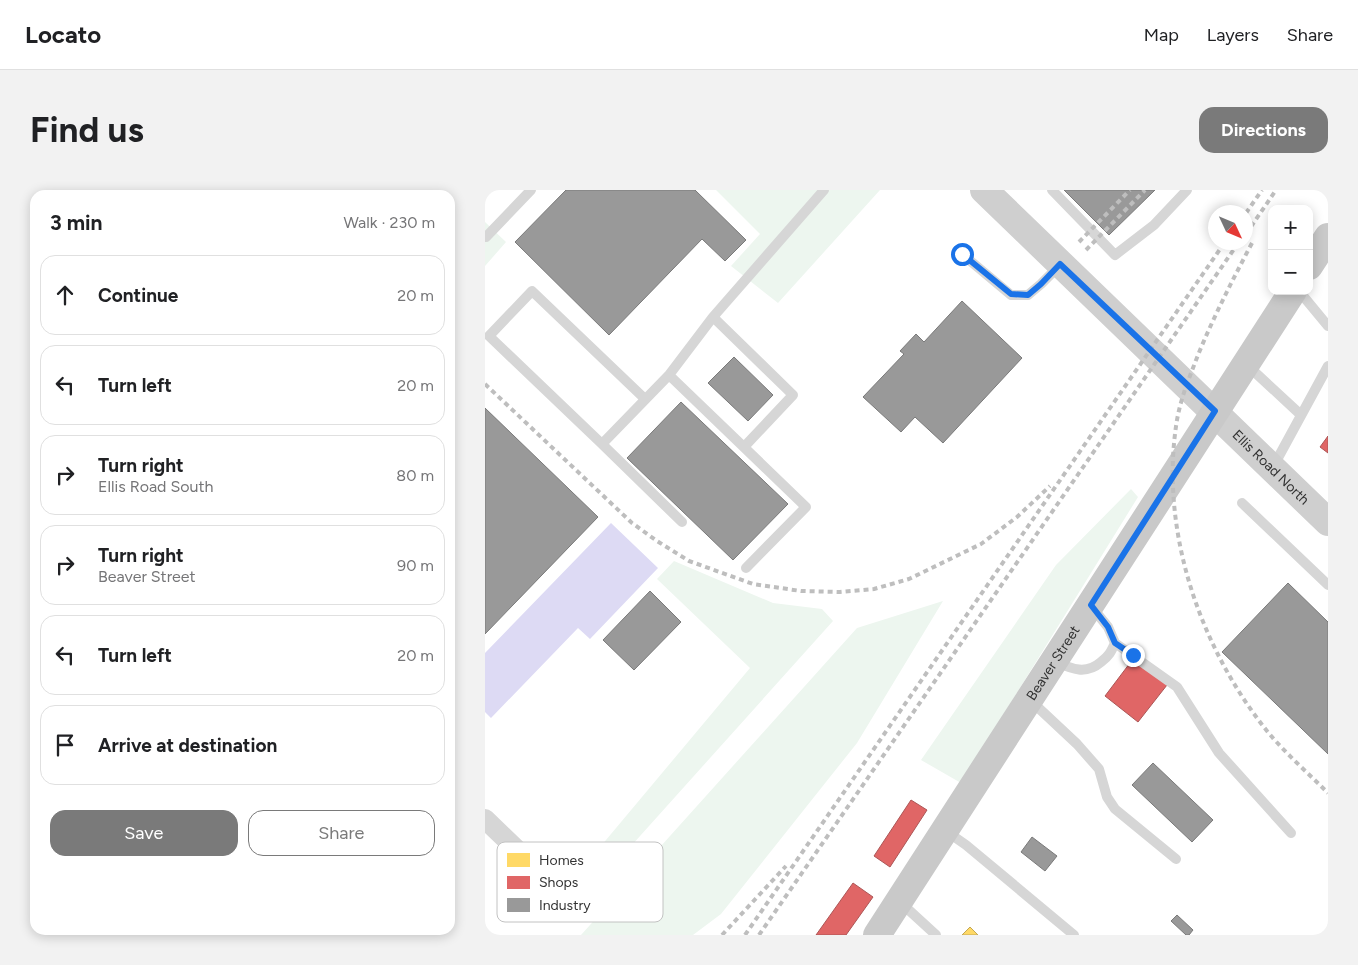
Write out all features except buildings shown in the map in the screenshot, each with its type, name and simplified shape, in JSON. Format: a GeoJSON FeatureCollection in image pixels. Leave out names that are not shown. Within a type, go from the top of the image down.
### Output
{"type":"FeatureCollection","features":[{"type":"Feature","properties":{"kind":"main road"},"geometry":{"type":"LineString","coordinates":[[1313,260],[1328,237]]}},
{"type":"Feature","properties":{"kind":"main road","name":"Beaver Street"},"geometry":{"type":"LineString","coordinates":[[877,935],[1290,295]]}},
{"type":"Feature","properties":{"kind":"street","name":"Ellis Road North"},"geometry":{"type":"LineString","coordinates":[[984,190],[1328,522]]}},
{"type":"Feature","properties":{"kind":"street"},"geometry":{"type":"LineString","coordinates":[[485,819],[509,842]]}},
{"type":"Feature","properties":{"kind":"lane"},"geometry":{"type":"LineString","coordinates":[[486,237],[531,190]]}},
{"type":"Feature","properties":{"kind":"lane"},"geometry":{"type":"LineString","coordinates":[[603,444],[669,375],[713,317],[824,190]]}},
{"type":"Feature","properties":{"kind":"lane"},"geometry":{"type":"LineString","coordinates":[[1052,190],[1115,255],[1154,226],[1187,190]]}},
{"type":"Feature","properties":{"kind":"lane"},"geometry":{"type":"LineString","coordinates":[[962,254],[1011,294],[1028,295],[1060,264]]}},
{"type":"Feature","properties":{"kind":"lane"},"geometry":{"type":"LineString","coordinates":[[645,399],[532,291],[489,336],[682,522]]}},
{"type":"Feature","properties":{"kind":"lane"},"geometry":{"type":"LineString","coordinates":[[1302,295],[1328,326]]}},
{"type":"Feature","properties":{"kind":"lane"},"geometry":{"type":"LineString","coordinates":[[713,317],[793,395],[744,447]]}},
{"type":"Feature","properties":{"kind":"lane"},"geometry":{"type":"LineString","coordinates":[[1245,364],[1301,415]]}},
{"type":"Feature","properties":{"kind":"lane"},"geometry":{"type":"LineString","coordinates":[[1273,468],[1328,366]]}},
{"type":"Feature","properties":{"kind":"lane"},"geometry":{"type":"LineString","coordinates":[[669,375],[806,507],[747,568]]}},
{"type":"Feature","properties":{"kind":"lane"},"geometry":{"type":"LineString","coordinates":[[1242,503],[1328,585]]}},
{"type":"Feature","properties":{"kind":"lane"},"geometry":{"type":"LineString","coordinates":[[1091,605],[1108,627],[1115,643],[1177,687],[1219,753],[1291,832]]}},
{"type":"Feature","properties":{"kind":"lane"},"geometry":{"type":"LineString","coordinates":[[1054,662],[1071,669],[1083,671],[1094,669],[1111,654],[1115,643]]}},
{"type":"Feature","properties":{"kind":"lane"},"geometry":{"type":"LineString","coordinates":[[1030,700],[1077,744],[1099,768],[1107,797],[1115,809],[1176,859]]}},
{"type":"Feature","properties":{"kind":"lane"},"geometry":{"type":"LineString","coordinates":[[945,830],[966,845],[1074,935]]}},
{"type":"Feature","properties":{"kind":"lane"},"geometry":{"type":"LineString","coordinates":[[899,901],[936,935]]}},
{"type":"Feature","properties":{"kind":"shaded area"},"geometry":{"type":"Polygon","coordinates":[[[716,190],[880,190],[778,303],[731,266],[760,234],[716,190]]]}},
{"type":"Feature","properties":{"kind":"shaded area"},"geometry":{"type":"Polygon","coordinates":[[[485,222],[506,242],[485,266],[485,222]]]}},
{"type":"Feature","properties":{"kind":"shaded area"},"geometry":{"type":"Polygon","coordinates":[[[1131,489],[1138,497],[961,783],[921,760],[1056,565],[1131,489]]]}},
{"type":"Feature","properties":{"kind":"shaded area"},"geometry":{"type":"Polygon","coordinates":[[[611,523],[658,568],[590,639],[578,628],[491,718],[485,712],[485,653],[611,523]]]}},
{"type":"Feature","properties":{"kind":"shaded area"},"geometry":{"type":"Polygon","coordinates":[[[674,561],[773,603],[822,609],[833,621],[635,842],[604,842],[750,668],[657,579],[674,561]]]}},
{"type":"Feature","properties":{"kind":"shaded area"},"geometry":{"type":"Polygon","coordinates":[[[943,601],[857,743],[721,914],[693,935],[581,935],[593,922],[663,922],[663,844],[857,628],[943,601]]]}},
{"type":"Feature","properties":{"kind":"railway"},"geometry":{"type":"LineString","coordinates":[[1079,242],[1130,190]]}},
{"type":"Feature","properties":{"kind":"railway"},"geometry":{"type":"LineString","coordinates":[[1086,250],[1145,190]]}},
{"type":"Feature","properties":{"kind":"railway"},"geometry":{"type":"LineString","coordinates":[[1252,205],[1262,190]]}},
{"type":"Feature","properties":{"kind":"railway"},"geometry":{"type":"LineString","coordinates":[[1253,224],[1276,190]]}},
{"type":"Feature","properties":{"kind":"railway"},"geometry":{"type":"LineString","coordinates":[[745,935],[1219,250]]}},
{"type":"Feature","properties":{"kind":"railway"},"geometry":{"type":"LineString","coordinates":[[759,935],[1233,250]]}},
{"type":"Feature","properties":{"kind":"railway"},"geometry":{"type":"LineString","coordinates":[[1248,250],[1210,326],[1183,395],[1179,411],[1173,461],[1174,502],[1180,543],[1190,584],[1204,624],[1222,662],[1243,698],[1267,731],[1328,793]]}},
{"type":"Feature","properties":{"kind":"railway"},"geometry":{"type":"LineString","coordinates":[[485,384],[632,523],[689,561],[753,584],[801,591],[840,592],[874,589],[909,579],[981,544],[1017,517],[1050,486]]}},
{"type":"Feature","properties":{"kind":"railway"},"geometry":{"type":"LineString","coordinates":[[722,935],[786,866]]}},
{"type":"Feature","properties":{"kind":"route"},"geometry":{"type":"LineString","coordinates":[[962,254],[1011,294],[1028,295],[1060,264],[1215,411],[1091,605],[1108,627],[1115,643],[1133,655]]}}]}
